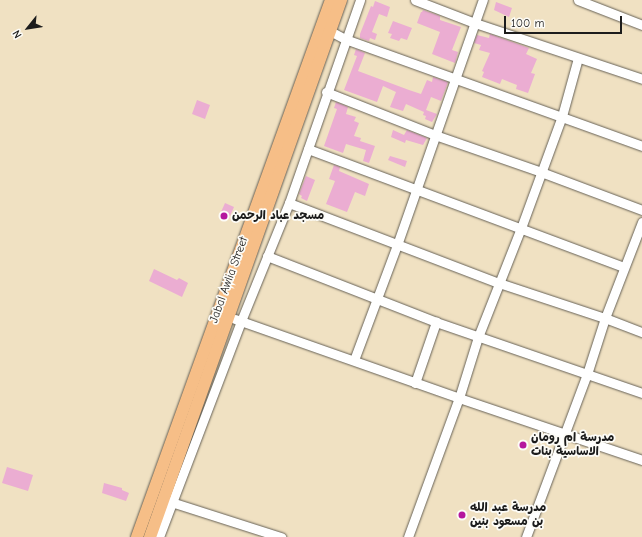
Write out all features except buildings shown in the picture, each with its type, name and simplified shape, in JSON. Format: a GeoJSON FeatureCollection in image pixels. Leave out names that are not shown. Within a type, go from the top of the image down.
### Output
{"type":"FeatureCollection","features":[{"type":"Feature","properties":{"kind":"main road","name":"Jabal Awlia Street"},"geometry":{"type":"LineString","coordinates":[[137,537],[331,0]]}},
{"type":"Feature","properties":{"kind":"main road","name":"Jabal Awlia Street"},"geometry":{"type":"LineString","coordinates":[[150,537],[168,501],[228,316],[341,0]]}},
{"type":"Feature","properties":{"kind":"street"},"geometry":{"type":"LineString","coordinates":[[159,537],[168,501],[289,203],[326,92],[360,0]]}},
{"type":"Feature","properties":{"kind":"street"},"geometry":{"type":"LineString","coordinates":[[415,0],[475,23],[642,79]]}},
{"type":"Feature","properties":{"kind":"street"},"geometry":{"type":"LineString","coordinates":[[354,360],[397,245],[415,189],[483,0]]}},
{"type":"Feature","properties":{"kind":"street"},"geometry":{"type":"LineString","coordinates":[[578,0],[642,24]]}},
{"type":"Feature","properties":{"kind":"street"},"geometry":{"type":"LineString","coordinates":[[330,31],[345,39],[642,146]]}},
{"type":"Feature","properties":{"kind":"street"},"geometry":{"type":"LineString","coordinates":[[408,537],[459,398],[478,337],[521,228],[562,116],[578,58]]}},
{"type":"Feature","properties":{"kind":"street"},"geometry":{"type":"LineString","coordinates":[[326,92],[435,135],[542,172],[642,210]]}},
{"type":"Feature","properties":{"kind":"street"},"geometry":{"type":"LineString","coordinates":[[308,149],[624,267]]}},
{"type":"Feature","properties":{"kind":"street"},"geometry":{"type":"LineString","coordinates":[[289,203],[500,283],[642,332]]}},
{"type":"Feature","properties":{"kind":"street"},"geometry":{"type":"LineString","coordinates":[[526,537],[587,374],[605,318],[642,222]]}},
{"type":"Feature","properties":{"kind":"street"},"geometry":{"type":"LineString","coordinates":[[267,256],[436,322],[642,393]]}},
{"type":"Feature","properties":{"kind":"street"},"geometry":{"type":"LineString","coordinates":[[228,316],[415,383],[642,460]]}},
{"type":"Feature","properties":{"kind":"street"},"geometry":{"type":"LineString","coordinates":[[415,383],[436,322]]}},
{"type":"Feature","properties":{"kind":"street"},"geometry":{"type":"LineString","coordinates":[[168,501],[281,537]]}},
{"type":"Feature","properties":{"kind":"place","name":"مسجد عباد الرحمن"},"geometry":{"type":"Point","coordinates":[224,216]}},
{"type":"Feature","properties":{"kind":"place","name":"مدرسة ام رومان الاساسية بنات"},"geometry":{"type":"Point","coordinates":[523,445]}},
{"type":"Feature","properties":{"kind":"place","name":"مدرسة عبد الله بن مسعود بنين"},"geometry":{"type":"Point","coordinates":[462,515]}}]}
